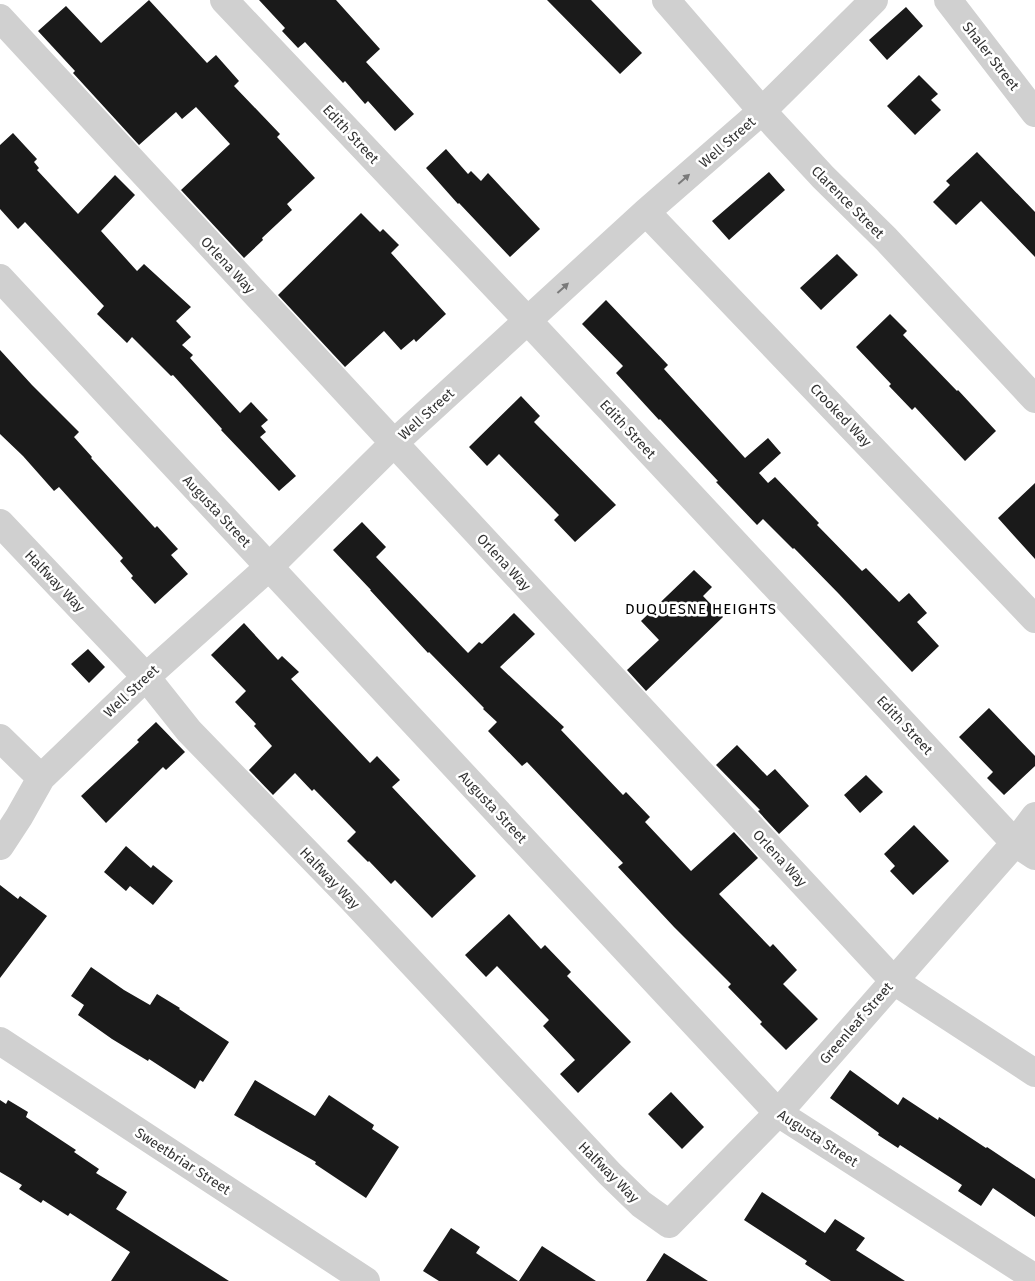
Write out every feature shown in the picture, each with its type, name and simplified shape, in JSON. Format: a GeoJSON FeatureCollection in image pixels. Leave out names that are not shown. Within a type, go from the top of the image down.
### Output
{"type":"FeatureCollection","features":[{"type":"Feature","properties":{"kind":"street","name":"Edith Street"},"geometry":{"type":"LineString","coordinates":[[224,0],[1025,849]]}},
{"type":"Feature","properties":{"kind":"street","name":"Clarence Street"},"geometry":{"type":"LineString","coordinates":[[666,0],[762,111],[823,177],[886,239],[1035,399]]}},
{"type":"Feature","properties":{"kind":"street","name":"Well Street"},"geometry":{"type":"LineString","coordinates":[[0,846],[41,778],[146,677],[269,566],[394,443],[646,212],[762,111],[874,0]]}},
{"type":"Feature","properties":{"kind":"street","name":"Shaler Street"},"geometry":{"type":"LineString","coordinates":[[948,0],[1035,113]]}},
{"type":"Feature","properties":{"kind":"street","name":"Orlena Way"},"geometry":{"type":"LineString","coordinates":[[0,18],[894,981],[1035,1073]]}},
{"type":"Feature","properties":{"kind":"street","name":"Crooked Way"},"geometry":{"type":"LineString","coordinates":[[646,212],[1035,619]]}},
{"type":"Feature","properties":{"kind":"street","name":"Augusta Street"},"geometry":{"type":"LineString","coordinates":[[0,278],[778,1113],[1035,1278]]}},
{"type":"Feature","properties":{"kind":"street","name":"Halfway Way"},"geometry":{"type":"LineString","coordinates":[[0,523],[146,677],[188,731],[351,898],[610,1174],[640,1204],[669,1224]]}},
{"type":"Feature","properties":{"kind":"street"},"geometry":{"type":"LineString","coordinates":[[0,738],[41,778]]}},
{"type":"Feature","properties":{"kind":"street","name":"Greenleaf Street"},"geometry":{"type":"LineString","coordinates":[[669,1224],[778,1113],[894,981],[1025,849],[1035,816]]}},
{"type":"Feature","properties":{"kind":"street","name":"Sweetbriar Street"},"geometry":{"type":"LineString","coordinates":[[0,1041],[366,1281]]}},
{"type":"Feature","properties":{"kind":"building"},"geometry":{"type":"Polygon","coordinates":[[[149,0],[207,63],[216,55],[239,81],[234,86],[280,134],[277,137],[315,178],[287,204],[292,210],[244,258],[181,190],[230,144],[196,107],[182,119],[176,112],[139,145],[73,73],[75,71],[38,31],[66,6],[101,43],[149,0]]]}},
{"type":"Feature","properties":{"kind":"building"},"geometry":{"type":"Polygon","coordinates":[[[259,0],[336,0],[380,49],[366,62],[414,114],[395,131],[368,101],[365,104],[345,81],[343,83],[305,42],[298,48],[282,31],[285,28],[259,0]]]}},
{"type":"Feature","properties":{"kind":"building"},"geometry":{"type":"Polygon","coordinates":[[[547,0],[591,0],[642,53],[620,74],[547,0]]]}},
{"type":"Feature","properties":{"kind":"building"},"geometry":{"type":"Polygon","coordinates":[[[906,7],[923,26],[887,60],[869,40],[906,7]]]}},
{"type":"Feature","properties":{"kind":"building"},"geometry":{"type":"Polygon","coordinates":[[[919,75],[938,94],[931,100],[941,110],[915,135],[887,106],[919,75]]]}},
{"type":"Feature","properties":{"kind":"building"},"geometry":{"type":"Polygon","coordinates":[[[13,133],[37,159],[34,162],[39,168],[37,170],[78,214],[115,175],[135,195],[101,231],[137,271],[144,264],[191,307],[176,321],[191,337],[182,345],[193,355],[190,358],[240,413],[251,402],[268,420],[261,426],[266,432],[260,437],[296,476],[279,491],[221,430],[173,375],[171,376],[132,337],[127,343],[97,314],[104,306],[25,222],[18,229],[0,209],[0,145],[13,133]]]}},
{"type":"Feature","properties":{"kind":"building"},"geometry":{"type":"Polygon","coordinates":[[[446,149],[468,174],[471,171],[481,181],[488,173],[540,229],[510,257],[426,168],[446,149]]]}},
{"type":"Feature","properties":{"kind":"building"},"geometry":{"type":"Polygon","coordinates":[[[977,152],[1035,212],[1035,257],[981,201],[956,225],[933,202],[950,185],[946,181],[977,152]]]}},
{"type":"Feature","properties":{"kind":"building"},"geometry":{"type":"Polygon","coordinates":[[[769,172],[785,190],[729,240],[712,221],[769,172]]]}},
{"type":"Feature","properties":{"kind":"building"},"geometry":{"type":"Polygon","coordinates":[[[361,213],[380,232],[383,229],[399,245],[391,253],[446,314],[416,342],[414,339],[401,350],[384,331],[345,367],[278,295],[361,213]]]}},
{"type":"Feature","properties":{"kind":"building"},"geometry":{"type":"Polygon","coordinates":[[[837,254],[858,275],[821,310],[800,288],[837,254]]]}},
{"type":"Feature","properties":{"kind":"building"},"geometry":{"type":"Polygon","coordinates":[[[606,300],[668,365],[664,369],[745,458],[768,438],[781,453],[759,473],[768,483],[775,477],[819,523],[817,525],[862,571],[866,568],[899,602],[909,593],[927,613],[917,622],[939,646],[912,672],[794,548],[763,519],[757,525],[616,373],[623,366],[582,324],[606,300]]]}},
{"type":"Feature","properties":{"kind":"building"},"geometry":{"type":"Polygon","coordinates":[[[890,314],[907,331],[903,335],[996,431],[965,461],[915,407],[912,410],[889,386],[891,384],[856,347],[890,314]]]}},
{"type":"Feature","properties":{"kind":"building"},"geometry":{"type":"Polygon","coordinates":[[[0,350],[79,432],[74,437],[91,458],[155,528],[157,526],[178,549],[171,555],[188,574],[155,604],[131,578],[133,576],[120,561],[123,558],[59,487],[54,491],[23,456],[0,434],[0,350]]]}},
{"type":"Feature","properties":{"kind":"building"},"geometry":{"type":"Polygon","coordinates":[[[521,396],[540,416],[534,422],[616,505],[575,542],[554,520],[559,515],[499,454],[487,466],[469,447],[521,396]]]}},
{"type":"Feature","properties":{"kind":"building"},"geometry":{"type":"Polygon","coordinates":[[[1035,483],[1035,559],[998,518],[1035,483]]]}},
{"type":"Feature","properties":{"kind":"building"},"geometry":{"type":"Polygon","coordinates":[[[362,522],[386,547],[376,557],[468,653],[479,642],[482,644],[514,613],[535,634],[500,667],[564,727],[561,730],[623,795],[626,792],[650,817],[645,822],[691,871],[734,832],[758,858],[719,894],[770,947],[773,944],[797,970],[783,984],[818,1019],[786,1050],[760,1024],[762,1022],[728,987],[731,984],[618,867],[623,863],[527,762],[522,766],[488,731],[497,722],[428,653],[333,550],[362,522]]]}},
{"type":"Feature","properties":{"kind":"building"},"geometry":{"type":"Polygon","coordinates":[[[694,570],[712,587],[703,596],[723,617],[646,691],[627,670],[659,640],[641,621],[694,570]]]}},
{"type":"Feature","properties":{"kind":"building"},"geometry":{"type":"Polygon","coordinates":[[[244,623],[278,660],[282,656],[299,672],[291,679],[370,763],[377,756],[400,780],[392,787],[476,876],[432,918],[395,880],[391,884],[347,841],[356,832],[314,789],[312,791],[295,773],[273,795],[249,770],[272,746],[254,726],[256,724],[235,702],[246,691],[211,655],[244,623]]]}},
{"type":"Feature","properties":{"kind":"building"},"geometry":{"type":"Polygon","coordinates":[[[88,649],[105,667],[89,683],[71,664],[88,649]]]}},
{"type":"Feature","properties":{"kind":"building"},"geometry":{"type":"Polygon","coordinates":[[[989,708],[1035,756],[1035,766],[1004,795],[987,778],[993,772],[959,737],[989,708]]]}},
{"type":"Feature","properties":{"kind":"building"},"geometry":{"type":"Polygon","coordinates":[[[156,722],[185,752],[166,770],[163,767],[106,823],[81,796],[139,742],[137,740],[156,722]]]}},
{"type":"Feature","properties":{"kind":"building"},"geometry":{"type":"Polygon","coordinates":[[[737,745],[767,776],[775,769],[809,806],[779,834],[758,811],[760,810],[716,765],[737,745]]]}},
{"type":"Feature","properties":{"kind":"building"},"geometry":{"type":"Polygon","coordinates":[[[866,775],[883,792],[860,813],[844,795],[866,775]]]}},
{"type":"Feature","properties":{"kind":"building"},"geometry":{"type":"Polygon","coordinates":[[[914,825],[949,861],[913,895],[890,871],[895,866],[884,854],[914,825]]]}},
{"type":"Feature","properties":{"kind":"building"},"geometry":{"type":"Polygon","coordinates":[[[126,846],[151,868],[153,865],[173,881],[153,905],[130,886],[126,891],[104,872],[126,846]]]}},
{"type":"Feature","properties":{"kind":"building"},"geometry":{"type":"Polygon","coordinates":[[[0,885],[18,899],[20,896],[47,916],[0,978],[0,885]]]}},
{"type":"Feature","properties":{"kind":"building"},"geometry":{"type":"Polygon","coordinates":[[[509,914],[541,949],[545,945],[571,972],[567,976],[631,1042],[578,1093],[560,1074],[575,1060],[543,1026],[549,1020],[497,966],[486,977],[465,955],[509,914]]]}},
{"type":"Feature","properties":{"kind":"building"},"geometry":{"type":"Polygon","coordinates":[[[91,967],[150,1005],[157,994],[229,1042],[203,1082],[200,1080],[195,1089],[149,1059],[148,1061],[112,1039],[78,1015],[84,1005],[71,996],[91,967]]]}},
{"type":"Feature","properties":{"kind":"building"},"geometry":{"type":"Polygon","coordinates":[[[850,1070],[898,1105],[903,1097],[938,1120],[939,1117],[1035,1179],[1035,1217],[993,1188],[981,1206],[958,1191],[962,1185],[900,1145],[898,1148],[878,1135],[879,1133],[830,1098],[850,1070]]]}},
{"type":"Feature","properties":{"kind":"building"},"geometry":{"type":"Polygon","coordinates":[[[255,1080],[315,1116],[329,1095],[374,1125],[372,1129],[399,1147],[366,1198],[315,1164],[316,1162],[234,1115],[255,1080]]]}},
{"type":"Feature","properties":{"kind":"building"},"geometry":{"type":"Polygon","coordinates":[[[671,1092],[704,1127],[682,1149],[648,1114],[671,1092]]]}},
{"type":"Feature","properties":{"kind":"building"},"geometry":{"type":"Polygon","coordinates":[[[0,1100],[6,1104],[8,1100],[28,1112],[26,1117],[76,1150],[74,1152],[99,1169],[96,1173],[127,1192],[116,1209],[229,1281],[111,1281],[130,1252],[70,1213],[68,1216],[43,1200],[41,1203],[19,1189],[22,1185],[0,1172],[0,1100]]]}},
{"type":"Feature","properties":{"kind":"building"},"geometry":{"type":"Polygon","coordinates":[[[762,1192],[825,1233],[835,1219],[865,1238],[856,1250],[905,1281],[831,1281],[805,1264],[807,1261],[744,1220],[762,1192]]]}},
{"type":"Feature","properties":{"kind":"building"},"geometry":{"type":"Polygon","coordinates":[[[451,1228],[480,1247],[476,1253],[518,1281],[439,1281],[423,1271],[451,1228]]]}},
{"type":"Feature","properties":{"kind":"building"},"geometry":{"type":"Polygon","coordinates":[[[542,1246],[596,1281],[519,1281],[542,1246]]]}},
{"type":"Feature","properties":{"kind":"building"},"geometry":{"type":"Polygon","coordinates":[[[664,1253],[708,1281],[646,1281],[664,1253]]]}},
{"type":"Feature","properties":{"kind":"district","name":"DUQUESNE HEIGHTS"},"geometry":{"type":"Point","coordinates":[701,609]}}]}
